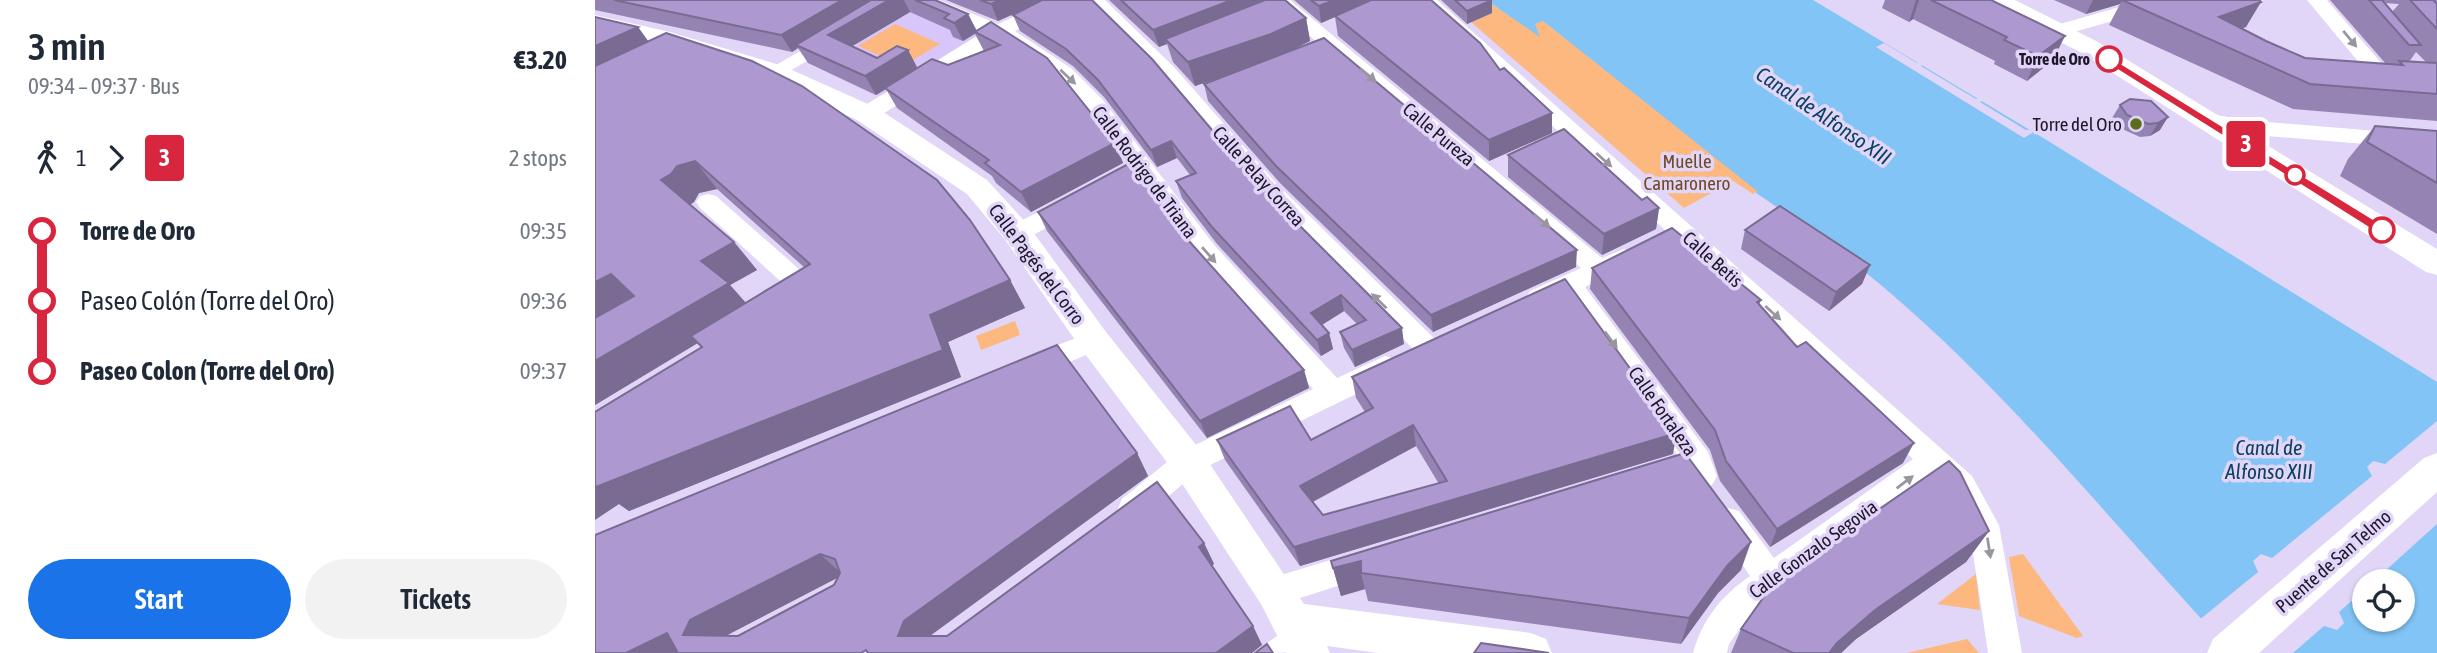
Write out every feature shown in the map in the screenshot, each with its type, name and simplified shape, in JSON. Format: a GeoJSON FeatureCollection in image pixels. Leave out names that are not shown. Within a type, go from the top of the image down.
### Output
{"type":"FeatureCollection","features":[{"type":"Feature","properties":{"kind":"main road"},"geometry":{"type":"LineString","coordinates":[[1997,0],[2060,30],[2437,264]]}},
{"type":"Feature","properties":{"kind":"main road","name":"Calle Pagés del Corro"},"geometry":{"type":"LineString","coordinates":[[595,23],[682,53],[775,72],[867,114],[977,187],[1017,233],[1094,341],[1188,462],[1291,631]]}},
{"type":"Feature","properties":{"kind":"main road","name":"Puente de San Telmo"},"geometry":{"type":"LineString","coordinates":[[2228,653],[2437,469]]}},
{"type":"Feature","properties":{"kind":"main road"},"geometry":{"type":"LineString","coordinates":[[1291,631],[1452,648],[1531,653]]}},
{"type":"Feature","properties":{"kind":"street","name":"Calle Rodrigo de Triana"},"geometry":{"type":"LineString","coordinates":[[922,0],[997,32],[1065,72],[1094,104],[1206,252],[1333,391]]}},
{"type":"Feature","properties":{"kind":"street"},"geometry":{"type":"LineString","coordinates":[[867,114],[997,32],[1066,0]]}},
{"type":"Feature","properties":{"kind":"street","name":"Calle Pelay Correa"},"geometry":{"type":"LineString","coordinates":[[1094,0],[1154,59],[1270,191],[1439,343],[1333,391]]}},
{"type":"Feature","properties":{"kind":"street","name":"Calle Betis"},"geometry":{"type":"LineString","coordinates":[[1426,0],[1575,134],[1662,239],[1962,485],[1984,524],[2005,653]]}},
{"type":"Feature","properties":{"kind":"street"},"geometry":{"type":"LineString","coordinates":[[2060,30],[2165,0]]}},
{"type":"Feature","properties":{"kind":"street"},"geometry":{"type":"LineString","coordinates":[[2318,0],[2383,78],[2431,80]]}},
{"type":"Feature","properties":{"kind":"street"},"geometry":{"type":"LineString","coordinates":[[1262,16],[1282,3]]}},
{"type":"Feature","properties":{"kind":"street","name":"Calle Pureza"},"geometry":{"type":"LineString","coordinates":[[1282,3],[1600,270]]}},
{"type":"Feature","properties":{"kind":"street"},"geometry":{"type":"LineString","coordinates":[[1307,53],[1343,24]]}},
{"type":"Feature","properties":{"kind":"street"},"geometry":{"type":"LineString","coordinates":[[775,72],[853,26]]}},
{"type":"Feature","properties":{"kind":"street"},"geometry":{"type":"LineString","coordinates":[[1154,59],[1178,50]]}},
{"type":"Feature","properties":{"kind":"street"},"geometry":{"type":"LineString","coordinates":[[2408,60],[2431,80]]}},
{"type":"Feature","properties":{"kind":"street"},"geometry":{"type":"LineString","coordinates":[[1189,98],[1213,90]]}},
{"type":"Feature","properties":{"kind":"street"},"geometry":{"type":"LineString","coordinates":[[2209,121],[2254,128],[2437,143]]}},
{"type":"Feature","properties":{"kind":"street"},"geometry":{"type":"LineString","coordinates":[[2272,161],[2273,145],[2306,132]]}},
{"type":"Feature","properties":{"kind":"street"},"geometry":{"type":"LineString","coordinates":[[1551,145],[1575,134]]}},
{"type":"Feature","properties":{"kind":"street"},"geometry":{"type":"LineString","coordinates":[[1487,174],[1512,162]]}},
{"type":"Feature","properties":{"kind":"street"},"geometry":{"type":"LineString","coordinates":[[1119,178],[1142,166]]}},
{"type":"Feature","properties":{"kind":"street"},"geometry":{"type":"LineString","coordinates":[[1017,233],[1096,191]]}},
{"type":"Feature","properties":{"kind":"street"},"geometry":{"type":"LineString","coordinates":[[708,202],[808,292],[772,313]]}},
{"type":"Feature","properties":{"kind":"street"},"geometry":{"type":"LineString","coordinates":[[1515,309],[1662,239]]}},
{"type":"Feature","properties":{"kind":"street","name":"Calle Fortaleza"},"geometry":{"type":"LineString","coordinates":[[1570,285],[1698,461],[1705,490],[1769,577]]}},
{"type":"Feature","properties":{"kind":"street"},"geometry":{"type":"LineString","coordinates":[[1010,377],[1094,341]]}},
{"type":"Feature","properties":{"kind":"street"},"geometry":{"type":"LineString","coordinates":[[1111,524],[1165,484],[1188,462],[1333,391]]}},
{"type":"Feature","properties":{"kind":"street","name":"Calle Gonzalo Segovia"},"geometry":{"type":"LineString","coordinates":[[1710,653],[1714,637],[1742,600],[1769,577],[1861,515],[1934,460]]}},
{"type":"Feature","properties":{"kind":"street"},"geometry":{"type":"LineString","coordinates":[[1632,481],[1698,461]]}},
{"type":"Feature","properties":{"kind":"street"},"geometry":{"type":"LineString","coordinates":[[1291,631],[1394,555]]}},
{"type":"Feature","properties":{"kind":"shaded area"},"geometry":{"type":"Polygon","coordinates":[[[912,3],[977,30],[977,37],[883,95],[874,95],[808,63],[807,61],[912,3]]]}},
{"type":"Feature","properties":{"kind":"green space","name":"Muelle Camaronero"},"geometry":{"type":"Polygon","coordinates":[[[1475,0],[1485,0],[1539,35],[1535,24],[1543,21],[1758,191],[1753,194],[1733,181],[1684,208],[1471,22],[1492,13],[1475,0]]]}},
{"type":"Feature","properties":{"kind":"green space"},"geometry":{"type":"Polygon","coordinates":[[[895,24],[940,44],[903,66],[858,46],[895,24]]]}},
{"type":"Feature","properties":{"kind":"green space"},"geometry":{"type":"Polygon","coordinates":[[[1015,321],[1020,335],[981,350],[976,336],[1015,321]]]}},
{"type":"Feature","properties":{"kind":"green space"},"geometry":{"type":"Polygon","coordinates":[[[2023,554],[2083,636],[2077,638],[2019,616],[2009,557],[2023,554]]]}},
{"type":"Feature","properties":{"kind":"green space"},"geometry":{"type":"Polygon","coordinates":[[[1976,574],[1980,610],[1937,604],[1976,574]]]}},
{"type":"Feature","properties":{"kind":"green space"},"geometry":{"type":"Polygon","coordinates":[[[1967,639],[1979,653],[1907,653],[1967,639]]]}},
{"type":"Feature","properties":{"kind":"water","name":"Canal de Alfonso XIII"},"geometry":{"type":"Polygon","coordinates":[[[1486,0],[1813,0],[2040,136],[2437,382],[2437,653],[2233,653],[2023,421],[1935,333],[1856,265],[1756,193],[1757,191],[1543,21],[1535,24],[1540,37],[1486,0]]]}},
{"type":"Feature","properties":{"kind":"pier"},"geometry":{"type":"Polygon","coordinates":[[[1884,43],[1917,63],[1923,63],[1921,66],[1976,99],[1983,100],[1980,102],[2026,130],[2033,129],[2032,133],[2024,138],[1876,47],[1884,43]]]}},
{"type":"Feature","properties":{"kind":"pier"},"geometry":{"type":"Polygon","coordinates":[[[2437,421],[2437,524],[2387,569],[2352,569],[2352,601],[2339,612],[2344,623],[2337,630],[2324,626],[2293,653],[2228,653],[2198,621],[2258,572],[2253,561],[2261,554],[2272,558],[2372,476],[2367,467],[2373,461],[2385,464],[2437,421]]]}},
{"type":"Feature","properties":{"kind":"building"},"geometry":{"type":"Polygon","coordinates":[[[614,0],[842,0],[781,35],[614,0]]]}},
{"type":"Feature","properties":{"kind":"building"},"geometry":{"type":"Polygon","coordinates":[[[871,0],[889,0],[828,35],[877,58],[897,46],[908,50],[865,76],[796,45],[871,0]]]}},
{"type":"Feature","properties":{"kind":"building"},"geometry":{"type":"Polygon","coordinates":[[[915,0],[935,0],[968,14],[954,23],[944,18],[949,14],[915,0]]]}},
{"type":"Feature","properties":{"kind":"building"},"geometry":{"type":"Polygon","coordinates":[[[980,0],[1000,0],[991,4],[980,0]]]}},
{"type":"Feature","properties":{"kind":"building"},"geometry":{"type":"Polygon","coordinates":[[[1042,0],[1092,0],[1152,59],[1256,182],[1402,328],[1352,350],[1340,332],[1366,320],[1341,295],[1311,313],[1329,333],[1317,340],[1212,227],[1176,181],[1196,173],[1171,141],[1151,150],[1098,80],[1066,49],[1013,15],[1042,0]]]}},
{"type":"Feature","properties":{"kind":"building"},"geometry":{"type":"Polygon","coordinates":[[[1121,0],[1232,0],[1153,30],[1121,0]]]}},
{"type":"Feature","properties":{"kind":"building"},"geometry":{"type":"Polygon","coordinates":[[[1265,0],[1285,0],[1306,18],[1271,34],[1188,62],[1165,39],[1265,0]]]}},
{"type":"Feature","properties":{"kind":"building"},"geometry":{"type":"Polygon","coordinates":[[[1311,0],[1334,0],[1319,6],[1311,0]]]}},
{"type":"Feature","properties":{"kind":"building"},"geometry":{"type":"Polygon","coordinates":[[[1371,0],[1431,0],[1480,43],[1500,70],[1504,68],[1552,113],[1489,140],[1335,16],[1371,0]]]}},
{"type":"Feature","properties":{"kind":"building"},"geometry":{"type":"Polygon","coordinates":[[[1455,0],[1492,0],[1467,11],[1455,0]]]}},
{"type":"Feature","properties":{"kind":"building"},"geometry":{"type":"Polygon","coordinates":[[[1931,0],[1991,0],[2065,36],[2038,56],[2004,40],[2007,37],[1931,0]]]}},
{"type":"Feature","properties":{"kind":"building"},"geometry":{"type":"Polygon","coordinates":[[[2122,0],[2259,0],[2261,2],[2219,17],[2305,58],[2403,65],[2399,61],[2437,63],[2437,94],[2310,84],[2122,0]]]}},
{"type":"Feature","properties":{"kind":"building"},"geometry":{"type":"Polygon","coordinates":[[[2369,0],[2382,0],[2421,45],[2409,45],[2369,0]]]}},
{"type":"Feature","properties":{"kind":"building"},"geometry":{"type":"Polygon","coordinates":[[[2410,0],[2433,0],[2437,4],[2437,29],[2410,0]]]}},
{"type":"Feature","properties":{"kind":"building"},"geometry":{"type":"Polygon","coordinates":[[[595,17],[638,27],[595,46],[595,17]]]}},
{"type":"Feature","properties":{"kind":"building"},"geometry":{"type":"Polygon","coordinates":[[[991,22],[1047,58],[1115,143],[1021,192],[985,163],[989,160],[885,88],[932,59],[948,65],[1000,45],[975,32],[991,22]]]}},
{"type":"Feature","properties":{"kind":"building"},"geometry":{"type":"Polygon","coordinates":[[[666,33],[752,61],[802,86],[937,180],[970,220],[1010,280],[930,315],[943,350],[596,487],[595,412],[702,347],[691,336],[810,264],[695,161],[677,166],[661,180],[734,242],[701,261],[729,283],[595,361],[595,318],[634,296],[611,274],[595,282],[595,66],[666,33]]]}},
{"type":"Feature","properties":{"kind":"building"},"geometry":{"type":"Polygon","coordinates":[[[1324,38],[1577,250],[1431,315],[1276,166],[1204,84],[1324,38]]]}},
{"type":"Feature","properties":{"kind":"building"},"geometry":{"type":"Polygon","coordinates":[[[2130,99],[2151,101],[2168,117],[2158,123],[2148,124],[2127,115],[2120,105],[2130,99]]]}},
{"type":"Feature","properties":{"kind":"building"},"geometry":{"type":"Polygon","coordinates":[[[2375,126],[2437,131],[2437,183],[2367,142],[2375,126]]]}},
{"type":"Feature","properties":{"kind":"building"},"geometry":{"type":"Polygon","coordinates":[[[1564,129],[1642,200],[1647,197],[1659,208],[1604,234],[1508,155],[1564,129]]]}},
{"type":"Feature","properties":{"kind":"building"},"geometry":{"type":"Polygon","coordinates":[[[1130,163],[1189,241],[1304,370],[1200,421],[1038,212],[1130,163]]]}},
{"type":"Feature","properties":{"kind":"building"},"geometry":{"type":"Polygon","coordinates":[[[1780,206],[1870,265],[1836,292],[1745,230],[1780,206]]]}},
{"type":"Feature","properties":{"kind":"building"},"geometry":{"type":"Polygon","coordinates":[[[1672,228],[1761,300],[1757,302],[1797,347],[1806,342],[1914,443],[1777,529],[1726,461],[1715,430],[1592,268],[1672,228]]]}},
{"type":"Feature","properties":{"kind":"building"},"geometry":{"type":"Polygon","coordinates":[[[1565,279],[1677,433],[1294,547],[1217,440],[1290,406],[1311,440],[1373,408],[1352,377],[1565,279]],[[1413,425],[1300,486],[1323,515],[1447,481],[1413,425]]]}},
{"type":"Feature","properties":{"kind":"building"},"geometry":{"type":"Polygon","coordinates":[[[1057,345],[1137,453],[904,621],[898,636],[947,636],[1157,482],[1204,543],[1199,547],[1253,626],[1216,653],[868,653],[866,650],[861,653],[678,653],[667,633],[626,653],[595,653],[595,535],[1057,345]],[[820,554],[690,620],[683,635],[738,636],[834,585],[840,573],[835,559],[820,554]]]}},
{"type":"Feature","properties":{"kind":"building"},"geometry":{"type":"Polygon","coordinates":[[[1685,453],[1751,542],[1727,566],[1689,618],[1361,573],[1361,561],[1333,568],[1331,561],[1685,453]]]}},
{"type":"Feature","properties":{"kind":"building"},"geometry":{"type":"Polygon","coordinates":[[[1949,461],[1960,472],[1989,531],[1875,610],[1829,653],[1793,653],[1741,629],[1775,581],[1949,461]]]}},
{"type":"Feature","properties":{"kind":"building"},"geometry":{"type":"Polygon","coordinates":[[[1481,643],[1549,653],[1474,653],[1481,643]]]}},
{"type":"Feature","properties":{"kind":"building"},"geometry":{"type":"Polygon","coordinates":[[[1267,644],[1273,653],[1255,653],[1267,644]]]}},
{"type":"Feature","properties":{"kind":"bus line","name":"3"},"geometry":{"type":"LineString","coordinates":[[2109,59],[2382,230]]}},
{"type":"Feature","properties":{"kind":"place","name":"Torre de Oro"},"geometry":{"type":"Point","coordinates":[2109,59]}},
{"type":"Feature","properties":{"kind":"place","name":"Torre del Oro"},"geometry":{"type":"Point","coordinates":[2136,124]}}]}
